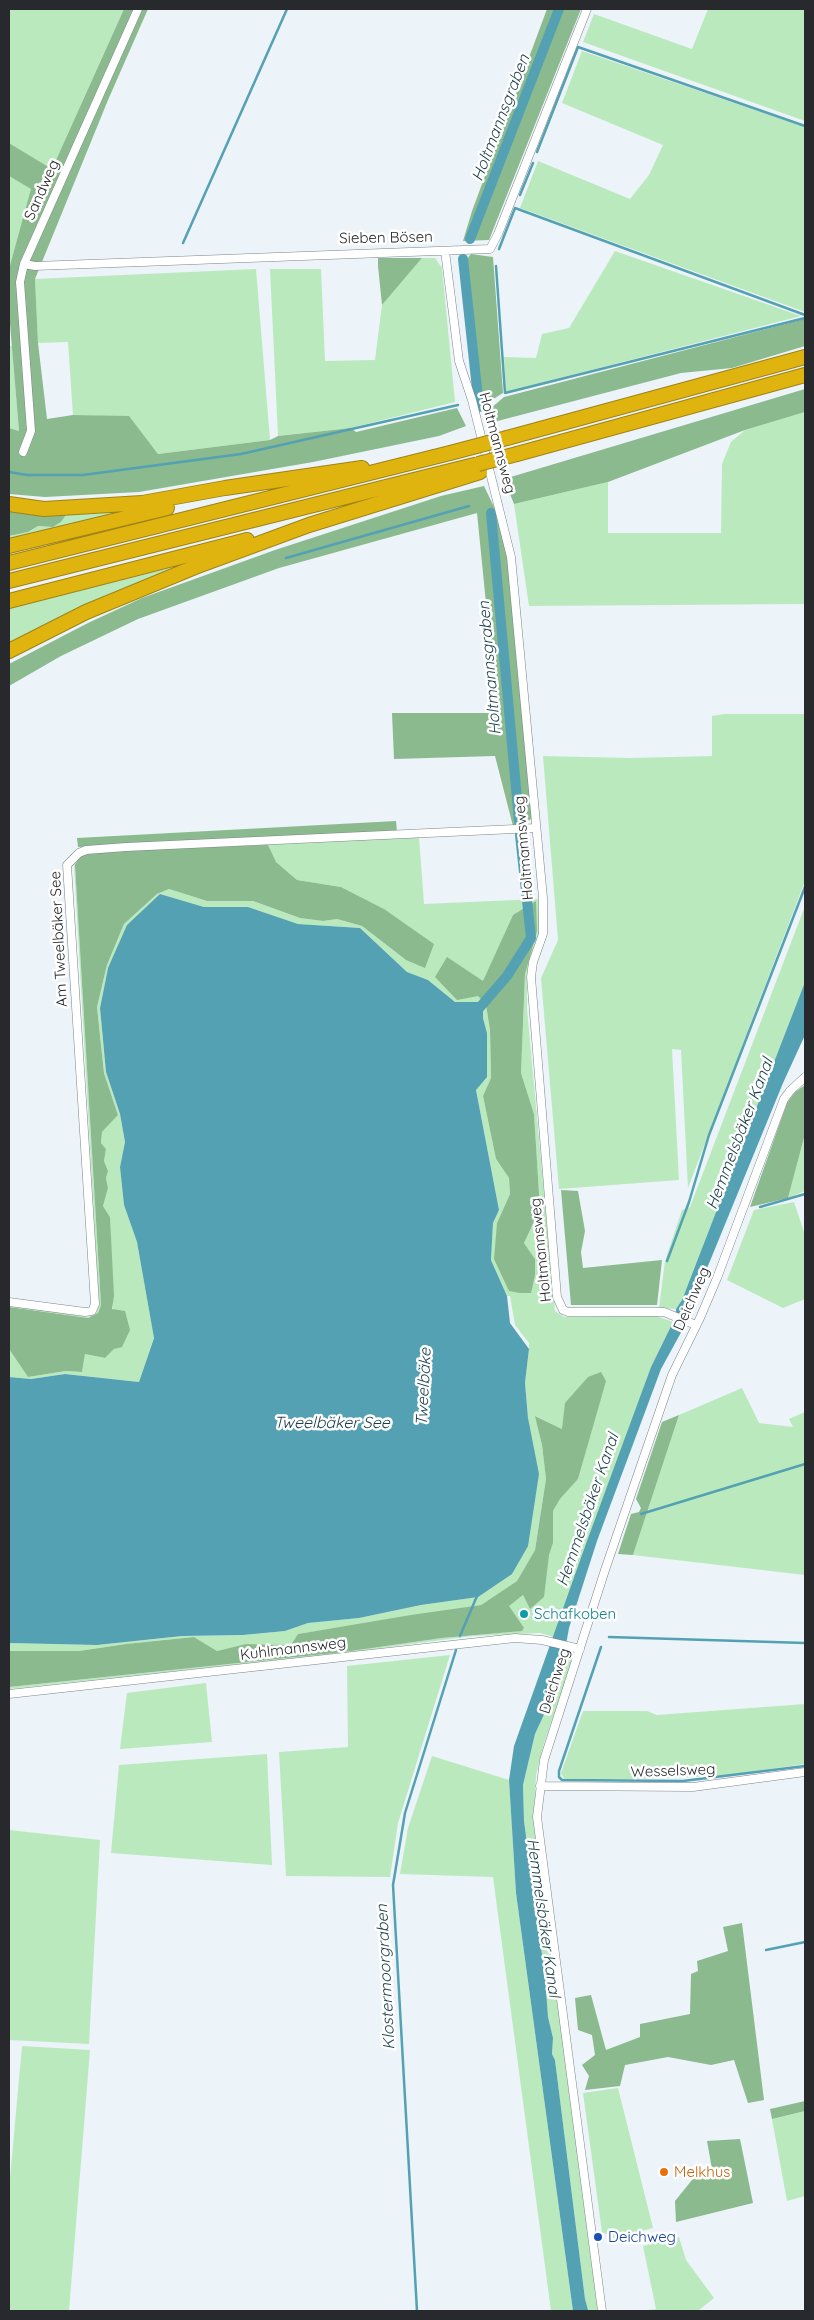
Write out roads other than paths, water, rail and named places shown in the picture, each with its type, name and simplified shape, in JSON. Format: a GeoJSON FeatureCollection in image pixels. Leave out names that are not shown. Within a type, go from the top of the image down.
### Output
{"type":"FeatureCollection","features":[{"type":"Feature","properties":{"kind":"highway"},"geometry":{"type":"LineString","coordinates":[[9,563],[450,454],[805,357]]}},
{"type":"Feature","properties":{"kind":"highway"},"geometry":{"type":"LineString","coordinates":[[9,581],[479,468],[592,433],[805,375]]}},
{"type":"Feature","properties":{"kind":"highway"},"geometry":{"type":"LineString","coordinates":[[9,504],[44,509],[142,503],[225,488],[450,454]]}},
{"type":"Feature","properties":{"kind":"highway"},"geometry":{"type":"LineString","coordinates":[[9,651],[86,612],[195,567],[309,525],[479,468]]}},
{"type":"Feature","properties":{"kind":"highway"},"geometry":{"type":"LineString","coordinates":[[9,546],[260,484]]}},
{"type":"Feature","properties":{"kind":"highway"},"geometry":{"type":"LineString","coordinates":[[9,601],[309,525]]}},
{"type":"Feature","properties":{"kind":"street","name":"Sandweg"},"geometry":{"type":"LineString","coordinates":[[24,452],[31,431],[20,282],[24,264],[138,9]]}},
{"type":"Feature","properties":{"kind":"street","name":"Sieben Bösen"},"geometry":{"type":"LineString","coordinates":[[24,264],[35,266],[415,250],[490,249],[498,234],[587,9]]}},
{"type":"Feature","properties":{"kind":"street","name":"Holtmannsweg"},"geometry":{"type":"LineString","coordinates":[[445,251],[459,361],[472,400],[512,557],[544,926],[533,962],[531,977],[557,1297],[563,1310],[568,1312],[664,1312],[696,1325]]}},
{"type":"Feature","properties":{"kind":"street","name":"Am Tweelbäker See"},"geometry":{"type":"LineString","coordinates":[[9,1302],[85,1312],[92,1311],[95,1304],[67,865],[78,853],[86,850],[126,847],[536,828]]}},
{"type":"Feature","properties":{"kind":"street","name":"Deichweg"},"geometry":{"type":"LineString","coordinates":[[602,2311],[537,1817],[544,1760],[576,1648],[672,1375],[717,1278],[784,1099],[805,1078]]}},
{"type":"Feature","properties":{"kind":"street","name":"Kuhlmannsweg"},"geometry":{"type":"LineString","coordinates":[[9,1694],[204,1674],[472,1641],[515,1638],[542,1640],[576,1648]]}},
{"type":"Feature","properties":{"kind":"street","name":"Wesselsweg"},"geometry":{"type":"LineString","coordinates":[[540,1786],[693,1786],[805,1772]]}},
{"type":"Feature","properties":{"kind":"water","name":"Tweelbäker See"},"geometry":{"type":"Polygon","coordinates":[[[160,894],[204,907],[248,907],[298,924],[360,928],[407,972],[428,980],[455,1002],[483,1002],[483,1018],[487,1033],[487,1077],[476,1090],[499,1210],[493,1223],[491,1260],[507,1296],[510,1323],[529,1349],[525,1383],[528,1418],[539,1474],[528,1546],[512,1574],[478,1597],[421,1605],[359,1618],[308,1623],[285,1631],[243,1635],[182,1636],[97,1645],[9,1643],[9,1377],[31,1379],[65,1374],[139,1382],[154,1338],[137,1242],[124,1205],[120,1167],[125,1142],[120,1114],[106,1072],[100,1008],[108,968],[127,925],[160,894]]]}},
{"type":"Feature","properties":{"kind":"water"},"geometry":{"type":"Polygon","coordinates":[[[805,982],[805,1035],[783,1083],[687,1317],[676,1313],[676,1309],[682,1300],[805,982]]]}},
{"type":"Feature","properties":{"kind":"water"},"geometry":{"type":"Polygon","coordinates":[[[673,1322],[684,1327],[661,1369],[597,1541],[569,1628],[565,1650],[558,1658],[557,1673],[553,1677],[551,1691],[547,1695],[547,1708],[535,1734],[523,1785],[524,1821],[545,1977],[548,2017],[553,2038],[552,2054],[555,2060],[585,2299],[588,2310],[573,2311],[516,1893],[509,1780],[514,1746],[587,1541],[651,1367],[673,1322]]]}},
{"type":"Feature","properties":{"kind":"waterway"},"geometry":{"type":"LineString","coordinates":[[183,243],[287,9]]}},
{"type":"Feature","properties":{"kind":"waterway","name":"Holtmannsgraben"},"geometry":{"type":"LineString","coordinates":[[470,239],[559,9]]}},
{"type":"Feature","properties":{"kind":"waterway"},"geometry":{"type":"LineString","coordinates":[[537,152],[578,47],[805,126]]}},
{"type":"Feature","properties":{"kind":"waterway"},"geometry":{"type":"LineString","coordinates":[[520,195],[533,163]]}},
{"type":"Feature","properties":{"kind":"waterway"},"geometry":{"type":"LineString","coordinates":[[499,249],[515,208],[805,315]]}},
{"type":"Feature","properties":{"kind":"waterway","name":"Holtmannsgraben"},"geometry":{"type":"LineString","coordinates":[[463,259],[479,407]]}},
{"type":"Feature","properties":{"kind":"waterway"},"geometry":{"type":"LineString","coordinates":[[496,266],[505,393],[805,318]]}},
{"type":"Feature","properties":{"kind":"waterway"},"geometry":{"type":"LineString","coordinates":[[9,472],[27,475],[83,475],[241,454],[458,405]]}},
{"type":"Feature","properties":{"kind":"waterway"},"geometry":{"type":"LineString","coordinates":[[286,558],[469,506]]}},
{"type":"Feature","properties":{"kind":"waterway","name":"Holtmannsgraben"},"geometry":{"type":"LineString","coordinates":[[491,513],[519,821]]}},
{"type":"Feature","properties":{"kind":"waterway","name":"Holtmannsgraben"},"geometry":{"type":"LineString","coordinates":[[475,1013],[507,976],[531,938],[520,835]]}},
{"type":"Feature","properties":{"kind":"waterway"},"geometry":{"type":"LineString","coordinates":[[667,1261],[689,1202],[709,1135],[805,887]]}},
{"type":"Feature","properties":{"kind":"waterway"},"geometry":{"type":"LineString","coordinates":[[760,1207],[805,1194]]}},
{"type":"Feature","properties":{"kind":"waterway"},"geometry":{"type":"LineString","coordinates":[[641,1514],[805,1464]]}},
{"type":"Feature","properties":{"kind":"waterway","name":"Klostermoorgraben"},"geometry":{"type":"LineString","coordinates":[[460,1636],[477,1596]]}},
{"type":"Feature","properties":{"kind":"waterway"},"geometry":{"type":"LineString","coordinates":[[609,1637],[805,1643]]}},
{"type":"Feature","properties":{"kind":"waterway"},"geometry":{"type":"LineString","coordinates":[[601,1647],[559,1771],[559,1777],[562,1780],[683,1781],[805,1766]]}},
{"type":"Feature","properties":{"kind":"waterway","name":"Klostermoorgraben"},"geometry":{"type":"LineString","coordinates":[[417,2311],[393,1885],[405,1813],[456,1650]]}},
{"type":"Feature","properties":{"kind":"waterway"},"geometry":{"type":"LineString","coordinates":[[766,1950],[805,1942]]}},
{"type":"Feature","properties":{"kind":"place","name":"Schafkoben"},"geometry":{"type":"Point","coordinates":[524,1614]}},
{"type":"Feature","properties":{"kind":"place","name":"Melkhus"},"geometry":{"type":"Point","coordinates":[664,2172]}},
{"type":"Feature","properties":{"kind":"place","name":"Deichweg"},"geometry":{"type":"Point","coordinates":[598,2237]}},
{"type":"Feature","properties":{"kind":"water label","name":"Hemmelsbäker Kanal"},"geometry":{"type":"Point","coordinates":[740,1134]}},
{"type":"Feature","properties":{"kind":"water label","name":"Tweelbäke"},"geometry":{"type":"Point","coordinates":[424,1387]}},
{"type":"Feature","properties":{"kind":"water label","name":"Hemmelsbäker Kanal"},"geometry":{"type":"Point","coordinates":[588,1510]}},
{"type":"Feature","properties":{"kind":"water label","name":"Hemmelsbäker Kanal"},"geometry":{"type":"Point","coordinates":[543,1918]}}]}
